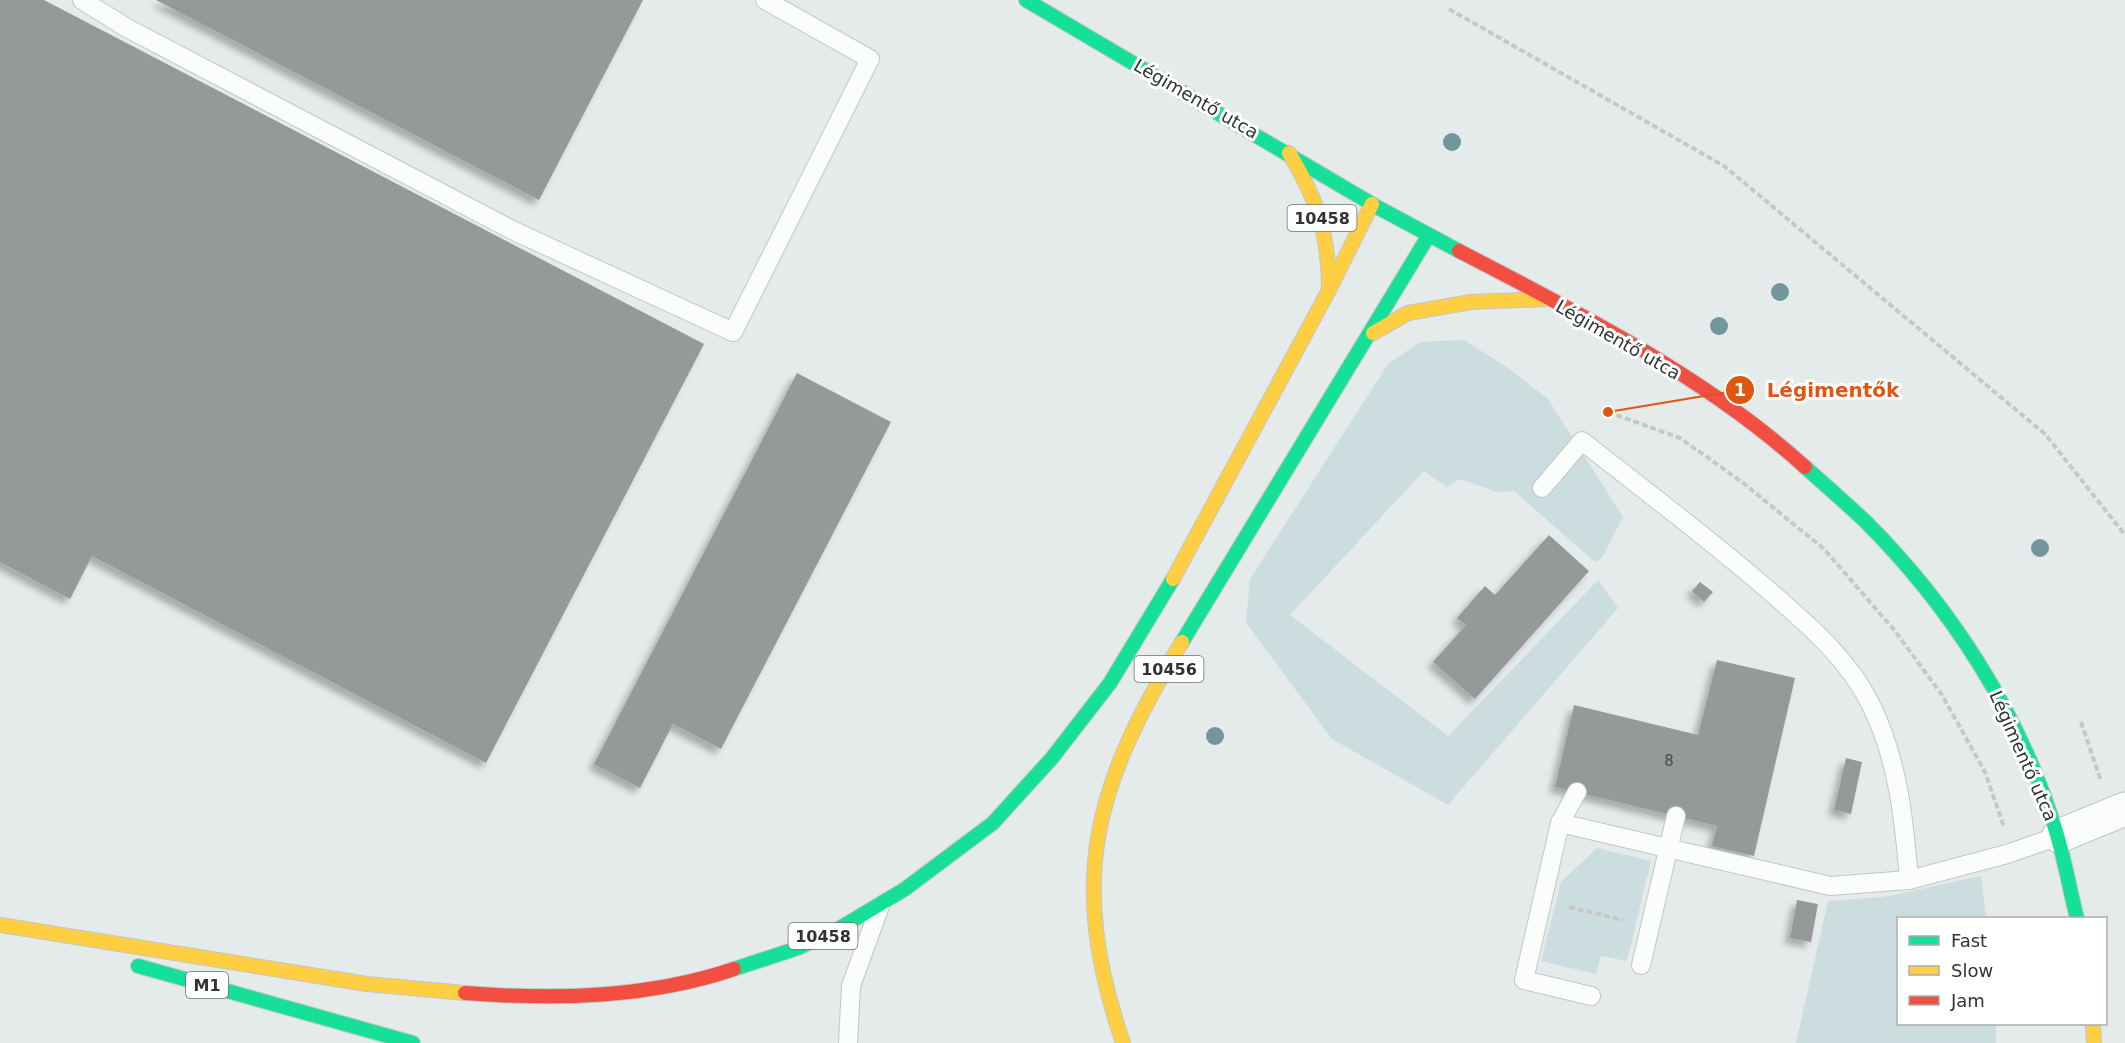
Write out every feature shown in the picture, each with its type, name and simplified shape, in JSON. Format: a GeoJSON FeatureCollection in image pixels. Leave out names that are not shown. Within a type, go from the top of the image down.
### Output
{"type":"FeatureCollection","features":[{"type":"Feature","properties":{"kind":"main road","name":"Légimentő utca"},"geometry":{"type":"LineString","coordinates":[[1026,0],[1372,204],[1646,352],[1774,438],[1847,503],[1917,574],[1975,652],[2013,724],[2059,836],[2077,917]]}},
{"type":"Feature","properties":{"kind":"main road","name":"10458"},"geometry":{"type":"LineString","coordinates":[[1289,153],[1313,191],[1321,211],[1330,249],[1329,291]]}},
{"type":"Feature","properties":{"kind":"main road","name":"10458"},"geometry":{"type":"LineString","coordinates":[[0,926],[367,984],[452,994],[528,998],[654,990],[708,978],[798,948],[881,905],[943,862],[993,823],[1052,758],[1110,682],[1155,612],[1329,291],[1372,204]]}},
{"type":"Feature","properties":{"kind":"main road","name":"10456"},"geometry":{"type":"LineString","coordinates":[[1123,1043],[1106,994],[1093,908],[1094,862],[1101,817],[1113,780],[1132,736],[1199,615],[1373,333],[1429,235]]}},
{"type":"Feature","properties":{"kind":"main road","name":"10456"},"geometry":{"type":"LineString","coordinates":[[1373,333],[1407,313],[1471,302],[1548,299]]}},
{"type":"Feature","properties":{"kind":"main road"},"geometry":{"type":"LineString","coordinates":[[0,926],[103,956]]}},
{"type":"Feature","properties":{"kind":"main road","name":"M1"},"geometry":{"type":"LineString","coordinates":[[126,962],[413,1043]]}},
{"type":"Feature","properties":{"kind":"main road"},"geometry":{"type":"LineString","coordinates":[[2093,1025],[2094,1043]]}},
{"type":"Feature","properties":{"kind":"street"},"geometry":{"type":"LineString","coordinates":[[2059,836],[2118,812]]}},
{"type":"Feature","properties":{"kind":"lane"},"geometry":{"type":"LineString","coordinates":[[82,0],[138,34],[514,231],[733,332],[870,59],[765,0]]}},
{"type":"Feature","properties":{"kind":"lane"},"geometry":{"type":"LineString","coordinates":[[1542,488],[1582,441],[1723,551],[1793,612],[1845,663],[1870,703],[1892,759],[1902,800],[1909,879]]}},
{"type":"Feature","properties":{"kind":"lane"},"geometry":{"type":"LineString","coordinates":[[1577,792],[1560,823],[1524,980],[1591,996]]}},
{"type":"Feature","properties":{"kind":"lane"},"geometry":{"type":"LineString","coordinates":[[1641,965],[1676,816]]}},
{"type":"Feature","properties":{"kind":"lane","name":"Légimentő utca"},"geometry":{"type":"LineString","coordinates":[[1560,823],[1830,886],[1861,886],[1909,879],[2013,853],[2059,836]]}},
{"type":"Feature","properties":{"kind":"lane"},"geometry":{"type":"LineString","coordinates":[[848,1043],[851,986],[881,905]]}},
{"type":"Feature","properties":{"kind":"path"},"geometry":{"type":"LineString","coordinates":[[1449,9],[1724,166],[2045,434],[2125,536]]}},
{"type":"Feature","properties":{"kind":"path"},"geometry":{"type":"LineString","coordinates":[[1608,412],[1680,438],[1742,482],[1824,549],[1895,631],[1942,695],[1985,772],[2013,853]]}},
{"type":"Feature","properties":{"kind":"path"},"geometry":{"type":"LineString","coordinates":[[2081,722],[2118,812]]}},
{"type":"Feature","properties":{"kind":"path"},"geometry":{"type":"LineString","coordinates":[[1542,901],[1651,927]]}},
{"type":"Feature","properties":{"kind":"shaded area"},"geometry":{"type":"Polygon","coordinates":[[[1464,340],[1508,368],[1548,399],[1623,517],[1602,558],[1595,562],[1514,491],[1497,492],[1460,479],[1447,487],[1424,471],[1290,615],[1448,736],[1598,580],[1618,608],[1448,805],[1332,739],[1246,623],[1250,579],[1388,364],[1420,342],[1464,340]]]}},
{"type":"Feature","properties":{"kind":"shaded area"},"geometry":{"type":"Polygon","coordinates":[[[1597,848],[1651,861],[1627,961],[1601,956],[1596,974],[1541,961],[1561,882],[1597,848]]]}},
{"type":"Feature","properties":{"kind":"shaded area"},"geometry":{"type":"Polygon","coordinates":[[[1981,876],[1986,917],[1897,917],[1897,1025],[1996,1025],[1996,1043],[1796,1043],[1828,901],[1884,897],[1981,876]]]}},
{"type":"Feature","properties":{"kind":"building"},"geometry":{"type":"Polygon","coordinates":[[[0,0],[44,0],[704,344],[486,763],[92,556],[70,599],[0,562],[0,0]]]}},
{"type":"Feature","properties":{"kind":"building"},"geometry":{"type":"Polygon","coordinates":[[[156,0],[643,0],[539,200],[156,0]]]}},
{"type":"Feature","properties":{"kind":"building"},"geometry":{"type":"Polygon","coordinates":[[[797,373],[891,422],[721,749],[673,724],[640,788],[594,764],[797,373]]]}},
{"type":"Feature","properties":{"kind":"building"},"geometry":{"type":"Polygon","coordinates":[[[1549,535],[1589,571],[1475,699],[1433,662],[1466,625],[1457,618],[1485,586],[1495,595],[1549,535]]]}},
{"type":"Feature","properties":{"kind":"building"},"geometry":{"type":"Polygon","coordinates":[[[1700,582],[1713,592],[1704,602],[1692,591],[1700,582]]]}},
{"type":"Feature","properties":{"kind":"building"},"geometry":{"type":"Polygon","coordinates":[[[1717,660],[1795,678],[1754,856],[1712,846],[1717,826],[1555,787],[1574,705],[1698,735],[1717,660]]]}},
{"type":"Feature","properties":{"kind":"building"},"geometry":{"type":"Polygon","coordinates":[[[1846,758],[1862,762],[1851,814],[1834,810],[1846,758]]]}},
{"type":"Feature","properties":{"kind":"building"},"geometry":{"type":"Polygon","coordinates":[[[1797,900],[1818,904],[1811,942],[1790,938],[1797,900]]]}},
{"type":"Feature","properties":{"kind":"traffic: fast"},"geometry":{"type":"LineString","coordinates":[[1026,0],[1377,207],[1459,251]]}},
{"type":"Feature","properties":{"kind":"traffic: fast"},"geometry":{"type":"LineString","coordinates":[[1182,642],[1429,235]]}},
{"type":"Feature","properties":{"kind":"traffic: fast"},"geometry":{"type":"LineString","coordinates":[[1805,467],[1866,522],[1897,554],[1926,589],[1978,662],[2001,701],[2039,783],[2058,836],[2077,917]]}},
{"type":"Feature","properties":{"kind":"traffic: fast"},"geometry":{"type":"LineString","coordinates":[[734,969],[798,948],[840,928],[905,889],[993,823],[1052,758],[1110,683],[1173,579]]}},
{"type":"Feature","properties":{"kind":"traffic: fast"},"geometry":{"type":"LineString","coordinates":[[138,966],[413,1043]]}},
{"type":"Feature","properties":{"kind":"traffic: slow"},"geometry":{"type":"LineString","coordinates":[[1289,153],[1307,186],[1319,216],[1326,249],[1329,286]]}},
{"type":"Feature","properties":{"kind":"traffic: slow"},"geometry":{"type":"LineString","coordinates":[[1173,579],[1329,290],[1372,204]]}},
{"type":"Feature","properties":{"kind":"traffic: slow"},"geometry":{"type":"LineString","coordinates":[[1373,333],[1408,313],[1471,302],[1548,299]]}},
{"type":"Feature","properties":{"kind":"traffic: slow"},"geometry":{"type":"LineString","coordinates":[[1123,1043],[1106,984],[1096,931],[1094,882],[1098,835],[1110,789],[1128,743],[1152,694],[1182,642]]}},
{"type":"Feature","properties":{"kind":"traffic: slow"},"geometry":{"type":"LineString","coordinates":[[0,925],[367,984],[465,993]]}},
{"type":"Feature","properties":{"kind":"traffic: slow"},"geometry":{"type":"LineString","coordinates":[[2093,1025],[2094,1043]]}},
{"type":"Feature","properties":{"kind":"traffic: jam"},"geometry":{"type":"LineString","coordinates":[[1459,251],[1594,322],[1683,375],[1767,434],[1805,467]]}},
{"type":"Feature","properties":{"kind":"traffic: jam"},"geometry":{"type":"LineString","coordinates":[[465,993],[567,996],[635,991],[701,979],[734,969]]}},
{"type":"Feature","properties":{"kind":"place","name":"Légimentők"},"geometry":{"type":"Point","coordinates":[1608,412]}}]}
